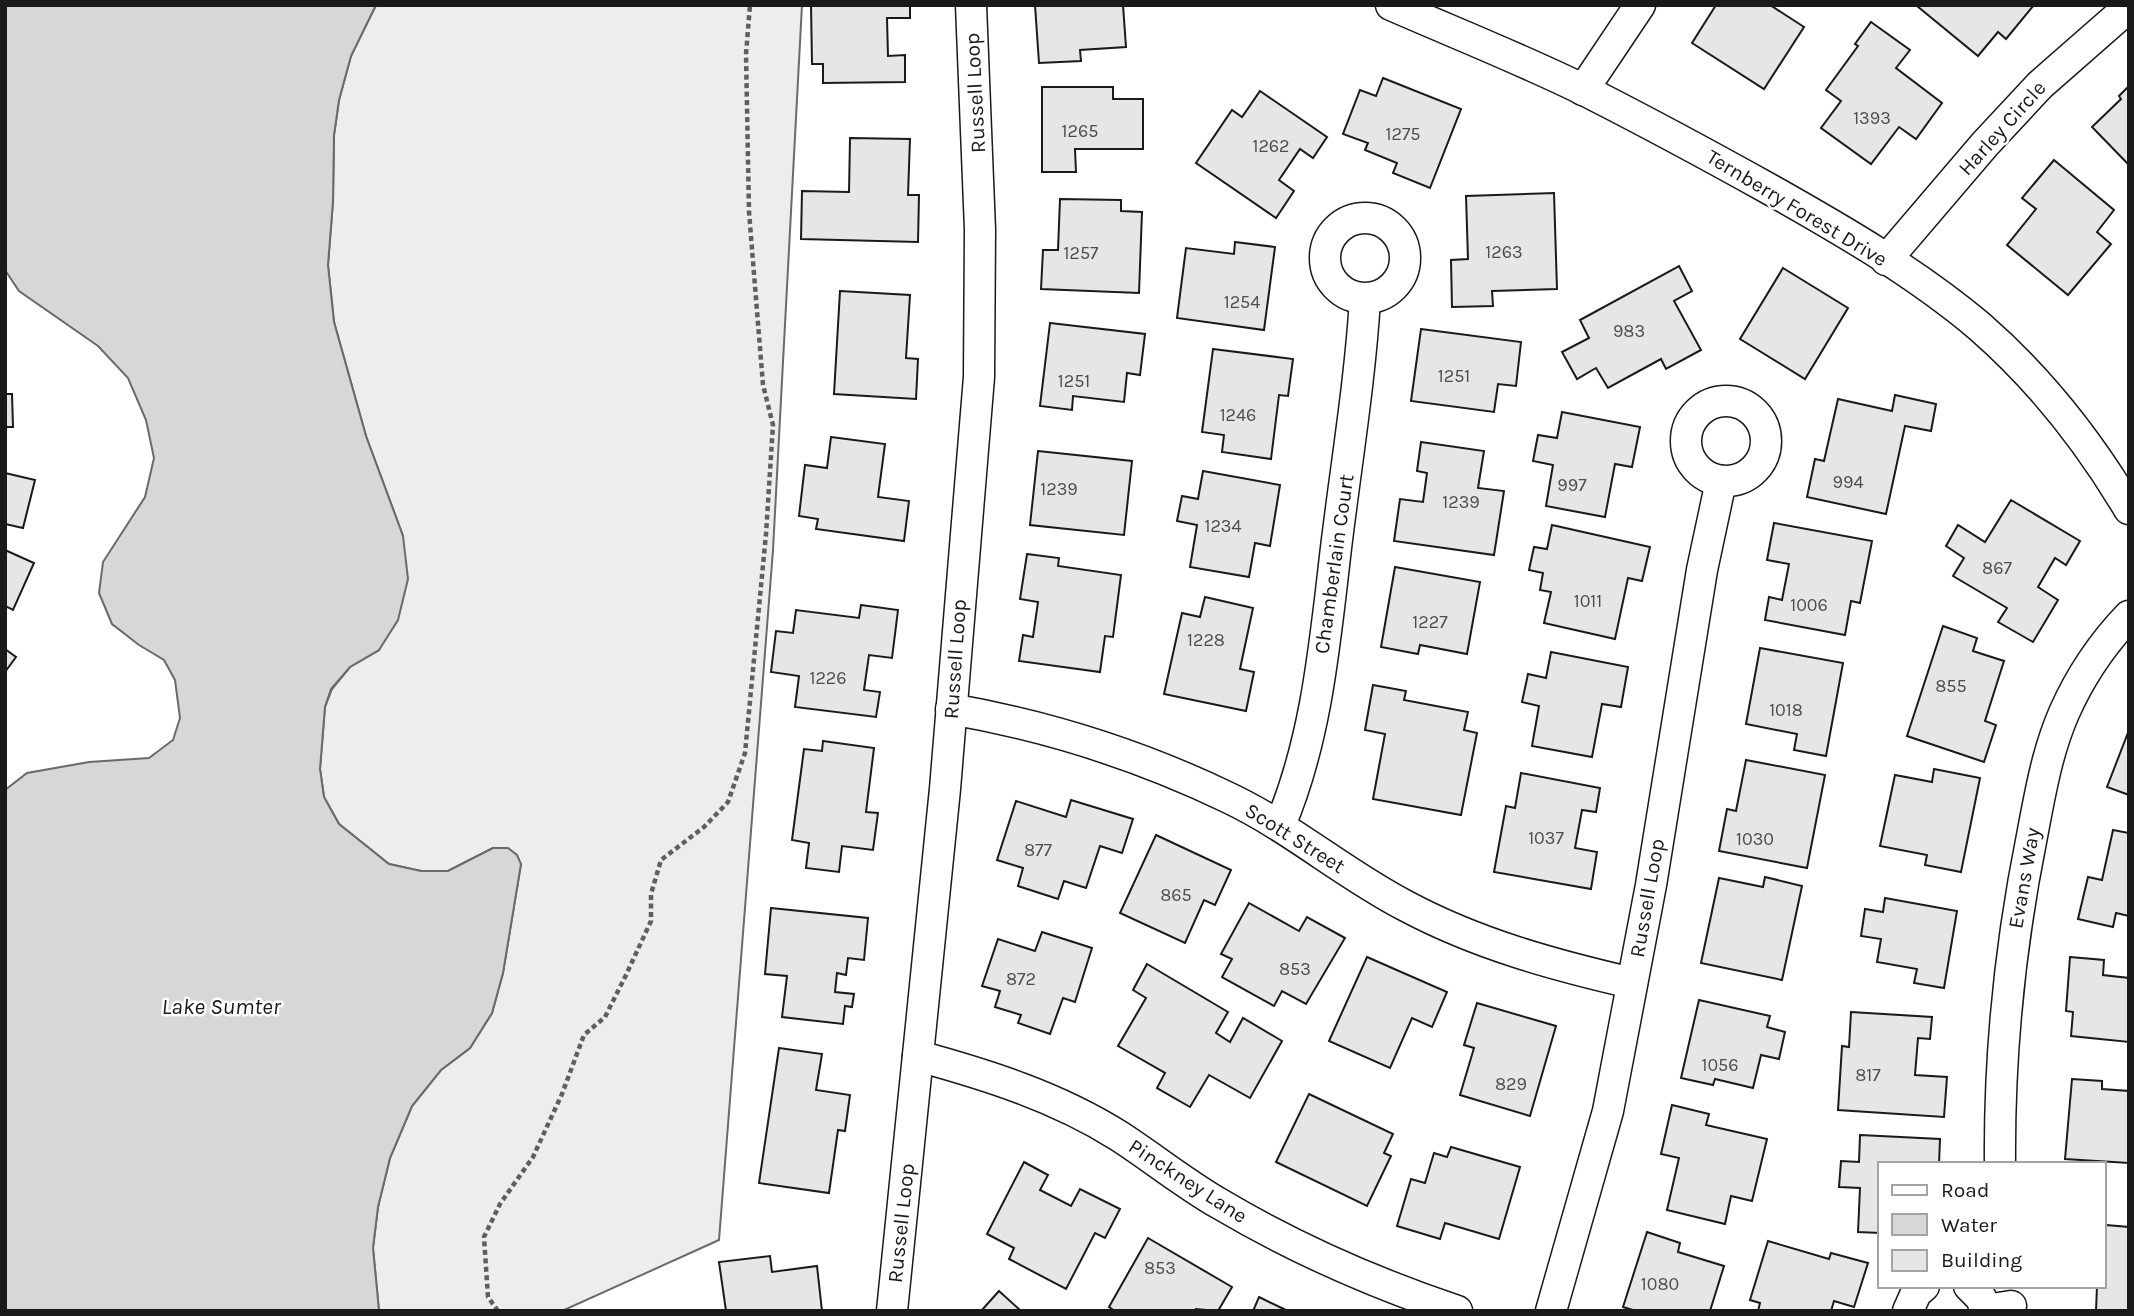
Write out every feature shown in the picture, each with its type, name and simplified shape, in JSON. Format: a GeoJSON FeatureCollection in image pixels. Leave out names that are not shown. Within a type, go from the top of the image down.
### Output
{"type":"FeatureCollection","features":[{"type":"Feature","properties":{"kind":"street","name":"Russell Loop"},"geometry":{"type":"LineString","coordinates":[[892,1311],[951,709],[979,377],[980,230],[971,5]]}},
{"type":"Feature","properties":{"kind":"street","name":"Ternberry Forest Drive"},"geometry":{"type":"LineString","coordinates":[[1391,5],[1583,90],[1799,206],[1930,289],[1978,326],[2027,372],[2066,414],[2101,462],[2129,509]]}},
{"type":"Feature","properties":{"kind":"street"},"geometry":{"type":"LineString","coordinates":[[1583,90],[1640,5]]}},
{"type":"Feature","properties":{"kind":"street","name":"Harley Circle"},"geometry":{"type":"LineString","coordinates":[[1886,260],[1985,144],[2040,85],[2129,6]]}},
{"type":"Feature","properties":{"kind":"street","name":"Chamberlain Court"},"geometry":{"type":"LineString","coordinates":[[1280,825],[1306,754],[1331,601],[1365,299]]}},
{"type":"Feature","properties":{"kind":"street","name":"Russell Loop"},"geometry":{"type":"LineString","coordinates":[[1551,1311],[1608,1111],[1651,885],[1702,570],[1721,481]]}},
{"type":"Feature","properties":{"kind":"street","name":"Evans Way"},"geometry":{"type":"LineString","coordinates":[[2000,1162],[2001,1051],[2007,990],[2018,901],[2050,749],[2065,711],[2085,673],[2110,635],[2129,616]]}},
{"type":"Feature","properties":{"kind":"street","name":"Scott Street"},"geometry":{"type":"LineString","coordinates":[[951,709],[1053,730],[1175,773],[1280,825],[1367,883],[1448,927],[1486,943],[1632,983]]}},
{"type":"Feature","properties":{"kind":"street","name":"Pinckney Lane"},"geometry":{"type":"LineString","coordinates":[[918,1056],[972,1070],[1055,1102],[1118,1136],[1219,1203],[1271,1233],[1329,1263],[1457,1311]]}},
{"type":"Feature","properties":{"kind":"street"},"geometry":{"type":"LineString","coordinates":[[1908,1311],[1916,1293],[1922,1288]]}},
{"type":"Feature","properties":{"kind":"street"},"geometry":{"type":"LineString","coordinates":[[1971,1288],[1981,1298],[2001,1305]]}},
{"type":"Feature","properties":{"kind":"path"},"geometry":{"type":"LineString","coordinates":[[498,1311],[488,1297],[484,1237],[500,1204],[533,1157],[562,1094],[584,1035],[605,1017],[626,975],[651,921],[650,894],[661,860],[704,827],[727,802],[745,753],[749,688],[759,624],[773,425],[763,385],[749,212],[746,54],[750,5]]}},
{"type":"Feature","properties":{"kind":"shaded area"},"geometry":{"type":"Polygon","coordinates":[[[376,5],[802,5],[773,550],[719,1240],[562,1311],[379,1311],[373,1248],[378,1207],[390,1158],[412,1106],[441,1070],[470,1048],[492,1013],[503,973],[521,864],[493,848],[448,871],[421,871],[389,864],[339,824],[324,797],[320,769],[325,707],[332,689],[350,667],[379,650],[403,536],[366,436],[334,322],[328,265],[334,135],[339,100],[351,56],[376,5]]]}},
{"type":"Feature","properties":{"kind":"water","name":"Lake Sumter"},"geometry":{"type":"Polygon","coordinates":[[[5,5],[376,5],[351,56],[339,100],[334,135],[328,265],[334,322],[366,436],[403,536],[408,579],[398,620],[379,650],[350,667],[331,689],[325,707],[320,769],[324,797],[339,824],[389,864],[421,871],[448,871],[493,848],[508,848],[517,855],[521,864],[503,973],[492,1013],[470,1048],[441,1070],[412,1106],[390,1158],[378,1207],[373,1248],[379,1311],[5,1311],[5,790],[27,773],[89,762],[149,758],[173,740],[180,718],[175,680],[164,660],[112,624],[99,593],[103,562],[145,497],[154,458],[146,420],[128,378],[98,346],[19,291],[5,270],[5,5]]]}},
{"type":"Feature","properties":{"kind":"building"},"geometry":{"type":"Polygon","coordinates":[[[811,5],[910,5],[910,18],[887,18],[888,56],[905,55],[905,82],[823,83],[823,64],[812,64],[811,5]]]}},
{"type":"Feature","properties":{"kind":"building"},"geometry":{"type":"Polygon","coordinates":[[[1035,5],[1123,5],[1126,47],[1080,50],[1081,61],[1039,63],[1035,5]]]}},
{"type":"Feature","properties":{"kind":"building"},"geometry":{"type":"Polygon","coordinates":[[[1716,5],[1770,5],[1804,27],[1764,89],[1692,43],[1716,5]]]}},
{"type":"Feature","properties":{"kind":"building"},"geometry":{"type":"Polygon","coordinates":[[[2034,5],[2006,39],[1998,32],[1978,56],[1917,6],[2034,5]]]}},
{"type":"Feature","properties":{"kind":"building"},"geometry":{"type":"Polygon","coordinates":[[[1871,22],[1910,50],[1896,68],[1942,103],[1916,139],[1899,127],[1871,164],[1821,128],[1841,101],[1826,90],[1858,46],[1855,44],[1871,22]]]}},
{"type":"Feature","properties":{"kind":"building"},"geometry":{"type":"Polygon","coordinates":[[[1383,78],[1461,109],[1430,188],[1393,173],[1397,163],[1365,150],[1368,143],[1343,134],[1360,90],[1376,96],[1383,78]]]}},
{"type":"Feature","properties":{"kind":"building"},"geometry":{"type":"Polygon","coordinates":[[[2129,86],[2129,165],[2092,127],[2121,99],[2119,96],[2129,86]]]}},
{"type":"Feature","properties":{"kind":"building"},"geometry":{"type":"Polygon","coordinates":[[[1042,87],[1113,87],[1113,99],[1143,99],[1143,149],[1075,149],[1076,172],[1042,172],[1042,87]]]}},
{"type":"Feature","properties":{"kind":"building"},"geometry":{"type":"Polygon","coordinates":[[[1260,91],[1327,137],[1313,158],[1300,149],[1279,180],[1294,191],[1276,218],[1196,163],[1232,110],[1242,117],[1260,91]]]}},
{"type":"Feature","properties":{"kind":"building"},"geometry":{"type":"Polygon","coordinates":[[[850,138],[910,139],[908,195],[919,195],[918,242],[801,239],[802,191],[849,192],[850,138]]]}},
{"type":"Feature","properties":{"kind":"building"},"geometry":{"type":"Polygon","coordinates":[[[2054,160],[2114,210],[2097,232],[2111,244],[2068,295],[2007,245],[2036,209],[2022,198],[2054,160]]]}},
{"type":"Feature","properties":{"kind":"building"},"geometry":{"type":"Polygon","coordinates":[[[1554,193],[1557,289],[1492,291],[1493,306],[1452,307],[1451,260],[1468,259],[1466,196],[1554,193]]]}},
{"type":"Feature","properties":{"kind":"building"},"geometry":{"type":"Polygon","coordinates":[[[1060,199],[1121,200],[1121,211],[1142,212],[1139,293],[1041,289],[1043,250],[1058,250],[1060,199]]]}},
{"type":"Feature","properties":{"kind":"building"},"geometry":{"type":"Polygon","coordinates":[[[1235,242],[1275,247],[1264,330],[1177,318],[1186,248],[1234,254],[1235,242]]]}},
{"type":"Feature","properties":{"kind":"building"},"geometry":{"type":"Polygon","coordinates":[[[1679,266],[1692,291],[1674,301],[1701,350],[1666,369],[1661,359],[1608,388],[1596,368],[1577,379],[1562,352],[1589,338],[1580,320],[1679,266]]]}},
{"type":"Feature","properties":{"kind":"building"},"geometry":{"type":"Polygon","coordinates":[[[1783,268],[1848,308],[1805,379],[1740,339],[1783,268]]]}},
{"type":"Feature","properties":{"kind":"building"},"geometry":{"type":"Polygon","coordinates":[[[840,291],[910,295],[906,358],[918,359],[916,399],[834,394],[840,291]]]}},
{"type":"Feature","properties":{"kind":"building"},"geometry":{"type":"Polygon","coordinates":[[[1050,323],[1145,334],[1140,375],[1127,373],[1124,402],[1073,396],[1072,410],[1040,406],[1050,323]]]}},
{"type":"Feature","properties":{"kind":"building"},"geometry":{"type":"Polygon","coordinates":[[[1421,329],[1521,342],[1516,386],[1498,384],[1494,412],[1411,401],[1421,329]]]}},
{"type":"Feature","properties":{"kind":"building"},"geometry":{"type":"Polygon","coordinates":[[[1213,349],[1293,359],[1288,396],[1279,395],[1271,459],[1222,452],[1224,435],[1202,432],[1213,349]]]}},
{"type":"Feature","properties":{"kind":"building"},"geometry":{"type":"Polygon","coordinates":[[[5,394],[12,394],[13,427],[5,427],[5,394]]]}},
{"type":"Feature","properties":{"kind":"building"},"geometry":{"type":"Polygon","coordinates":[[[1895,395],[1936,404],[1931,431],[1905,426],[1886,514],[1807,497],[1815,459],[1824,461],[1838,399],[1892,411],[1895,395]]]}},
{"type":"Feature","properties":{"kind":"building"},"geometry":{"type":"Polygon","coordinates":[[[1562,412],[1640,427],[1632,467],[1615,464],[1605,517],[1546,506],[1553,465],[1533,461],[1538,435],[1557,438],[1562,412]]]}},
{"type":"Feature","properties":{"kind":"building"},"geometry":{"type":"Polygon","coordinates":[[[831,437],[885,444],[878,497],[909,501],[904,541],[816,529],[818,519],[799,516],[805,465],[827,468],[831,437]]]}},
{"type":"Feature","properties":{"kind":"building"},"geometry":{"type":"Polygon","coordinates":[[[1421,442],[1484,451],[1478,488],[1504,491],[1494,555],[1394,541],[1400,499],[1423,502],[1427,473],[1417,471],[1421,442]]]}},
{"type":"Feature","properties":{"kind":"building"},"geometry":{"type":"Polygon","coordinates":[[[1038,451],[1132,461],[1124,535],[1030,525],[1038,451]]]}},
{"type":"Feature","properties":{"kind":"building"},"geometry":{"type":"Polygon","coordinates":[[[1203,471],[1280,485],[1270,546],[1255,543],[1249,577],[1190,567],[1197,525],[1177,521],[1182,496],[1198,499],[1203,471]]]}},
{"type":"Feature","properties":{"kind":"building"},"geometry":{"type":"Polygon","coordinates":[[[5,473],[35,480],[23,528],[5,524],[5,473]]]}},
{"type":"Feature","properties":{"kind":"building"},"geometry":{"type":"Polygon","coordinates":[[[2011,500],[2080,541],[2066,565],[2055,558],[2038,587],[2058,600],[2033,642],[1998,622],[2007,608],[1953,576],[1964,558],[1946,546],[1958,525],[1985,542],[2011,500]]]}},
{"type":"Feature","properties":{"kind":"building"},"geometry":{"type":"Polygon","coordinates":[[[1774,523],[1872,541],[1860,603],[1851,601],[1845,635],[1765,620],[1769,597],[1782,600],[1789,564],[1767,560],[1774,523]]]}},
{"type":"Feature","properties":{"kind":"building"},"geometry":{"type":"Polygon","coordinates":[[[1552,525],[1650,547],[1642,581],[1628,578],[1615,639],[1544,623],[1551,592],[1540,590],[1543,573],[1529,570],[1534,547],[1547,549],[1552,525]]]}},
{"type":"Feature","properties":{"kind":"building"},"geometry":{"type":"Polygon","coordinates":[[[5,550],[34,563],[13,610],[5,606],[5,550]]]}},
{"type":"Feature","properties":{"kind":"building"},"geometry":{"type":"Polygon","coordinates":[[[1027,554],[1059,558],[1058,566],[1121,575],[1113,637],[1105,636],[1100,672],[1019,661],[1023,635],[1033,637],[1038,602],[1020,599],[1027,554]]]}},
{"type":"Feature","properties":{"kind":"building"},"geometry":{"type":"Polygon","coordinates":[[[1395,567],[1480,582],[1467,654],[1420,645],[1418,654],[1381,647],[1395,567]]]}},
{"type":"Feature","properties":{"kind":"building"},"geometry":{"type":"Polygon","coordinates":[[[1205,597],[1253,608],[1240,669],[1254,672],[1246,711],[1164,694],[1182,613],[1200,617],[1205,597]]]}},
{"type":"Feature","properties":{"kind":"building"},"geometry":{"type":"Polygon","coordinates":[[[861,605],[898,610],[892,658],[869,655],[864,690],[880,692],[876,717],[795,707],[799,676],[771,672],[776,631],[793,633],[796,610],[859,618],[861,605]]]}},
{"type":"Feature","properties":{"kind":"building"},"geometry":{"type":"Polygon","coordinates":[[[1943,626],[1977,638],[1973,651],[2004,661],[1985,721],[1996,725],[1984,762],[1907,736],[1943,626]]]}},
{"type":"Feature","properties":{"kind":"building"},"geometry":{"type":"Polygon","coordinates":[[[1760,648],[1843,663],[1826,756],[1794,750],[1797,734],[1746,724],[1760,648]]]}},
{"type":"Feature","properties":{"kind":"building"},"geometry":{"type":"Polygon","coordinates":[[[5,649],[16,657],[5,672],[5,649]]]}},
{"type":"Feature","properties":{"kind":"building"},"geometry":{"type":"Polygon","coordinates":[[[1551,652],[1628,667],[1621,707],[1602,704],[1592,757],[1532,746],[1539,706],[1522,702],[1528,674],[1546,678],[1551,652]]]}},
{"type":"Feature","properties":{"kind":"building"},"geometry":{"type":"Polygon","coordinates":[[[1373,685],[1406,691],[1404,700],[1468,712],[1464,730],[1477,733],[1461,815],[1373,799],[1385,734],[1365,730],[1373,685]]]}},
{"type":"Feature","properties":{"kind":"building"},"geometry":{"type":"Polygon","coordinates":[[[2129,730],[2129,795],[2107,787],[2129,730]]]}},
{"type":"Feature","properties":{"kind":"building"},"geometry":{"type":"Polygon","coordinates":[[[823,741],[874,748],[866,812],[878,813],[873,850],[842,846],[839,872],[806,868],[809,843],[792,840],[804,749],[822,751],[823,741]]]}},
{"type":"Feature","properties":{"kind":"building"},"geometry":{"type":"Polygon","coordinates":[[[1746,760],[1825,775],[1807,868],[1719,851],[1727,809],[1736,811],[1746,760]]]}},
{"type":"Feature","properties":{"kind":"building"},"geometry":{"type":"Polygon","coordinates":[[[1934,769],[1980,778],[1961,872],[1925,865],[1927,855],[1880,846],[1895,775],[1932,782],[1934,769]]]}},
{"type":"Feature","properties":{"kind":"building"},"geometry":{"type":"Polygon","coordinates":[[[1521,773],[1600,788],[1596,812],[1582,810],[1575,848],[1597,852],[1591,889],[1494,872],[1506,806],[1515,808],[1521,773]]]}},
{"type":"Feature","properties":{"kind":"building"},"geometry":{"type":"Polygon","coordinates":[[[1071,800],[1133,819],[1122,853],[1100,846],[1086,888],[1064,881],[1058,899],[1018,886],[1023,868],[997,860],[1016,801],[1066,817],[1071,800]]]}},
{"type":"Feature","properties":{"kind":"building"},"geometry":{"type":"Polygon","coordinates":[[[2113,830],[2129,833],[2129,916],[2116,913],[2113,927],[2078,919],[2088,877],[2102,880],[2113,830]]]}},
{"type":"Feature","properties":{"kind":"building"},"geometry":{"type":"Polygon","coordinates":[[[1156,835],[1231,870],[1215,905],[1204,900],[1185,943],[1120,913],[1156,835]]]}},
{"type":"Feature","properties":{"kind":"building"},"geometry":{"type":"Polygon","coordinates":[[[1765,877],[1802,886],[1782,980],[1701,963],[1719,878],[1763,887],[1765,877]]]}},
{"type":"Feature","properties":{"kind":"building"},"geometry":{"type":"Polygon","coordinates":[[[1885,898],[1957,911],[1944,988],[1914,983],[1917,969],[1877,962],[1881,939],[1861,936],[1865,909],[1883,912],[1885,898]]]}},
{"type":"Feature","properties":{"kind":"building"},"geometry":{"type":"Polygon","coordinates":[[[1249,903],[1299,931],[1307,917],[1345,938],[1306,1004],[1282,991],[1274,1006],[1222,977],[1232,959],[1221,954],[1249,903]]]}},
{"type":"Feature","properties":{"kind":"building"},"geometry":{"type":"Polygon","coordinates":[[[771,908],[868,918],[864,960],[848,958],[846,975],[837,973],[835,992],[854,994],[852,1007],[845,1006],[843,1024],[782,1017],[787,976],[765,974],[771,908]]]}},
{"type":"Feature","properties":{"kind":"building"},"geometry":{"type":"Polygon","coordinates":[[[1042,932],[1092,948],[1075,1002],[1063,998],[1050,1034],[1018,1023],[1021,1015],[995,1007],[1000,991],[982,986],[998,939],[1035,951],[1042,932]]]}},
{"type":"Feature","properties":{"kind":"building"},"geometry":{"type":"Polygon","coordinates":[[[1367,957],[1447,992],[1432,1027],[1412,1018],[1390,1068],[1329,1041],[1367,957]]]}},
{"type":"Feature","properties":{"kind":"building"},"geometry":{"type":"Polygon","coordinates":[[[2070,957],[2104,960],[2103,975],[2129,978],[2129,1042],[2071,1036],[2073,1012],[2066,1011],[2070,957]]]}},
{"type":"Feature","properties":{"kind":"building"},"geometry":{"type":"Polygon","coordinates":[[[1147,964],[1228,1012],[1216,1033],[1230,1042],[1243,1018],[1282,1041],[1250,1098],[1209,1075],[1190,1107],[1157,1088],[1165,1073],[1118,1046],[1146,998],[1133,990],[1147,964]]]}},
{"type":"Feature","properties":{"kind":"building"},"geometry":{"type":"Polygon","coordinates":[[[1699,1000],[1770,1016],[1767,1027],[1785,1032],[1779,1059],[1761,1055],[1753,1088],[1715,1079],[1713,1085],[1681,1078],[1699,1000]]]}},
{"type":"Feature","properties":{"kind":"building"},"geometry":{"type":"Polygon","coordinates":[[[1477,1003],[1556,1026],[1530,1116],[1460,1095],[1474,1048],[1464,1045],[1477,1003]]]}},
{"type":"Feature","properties":{"kind":"building"},"geometry":{"type":"Polygon","coordinates":[[[1851,1012],[1932,1017],[1930,1039],[1918,1038],[1915,1075],[1947,1077],[1944,1117],[1838,1110],[1842,1046],[1849,1047],[1851,1012]]]}},
{"type":"Feature","properties":{"kind":"building"},"geometry":{"type":"Polygon","coordinates":[[[779,1048],[822,1054],[816,1090],[850,1095],[845,1131],[838,1130],[829,1193],[759,1183],[779,1048]]]}},
{"type":"Feature","properties":{"kind":"building"},"geometry":{"type":"Polygon","coordinates":[[[2072,1079],[2102,1081],[2102,1089],[2129,1091],[2129,1163],[2065,1159],[2072,1079]]]}},
{"type":"Feature","properties":{"kind":"building"},"geometry":{"type":"Polygon","coordinates":[[[1309,1094],[1393,1134],[1384,1153],[1391,1156],[1367,1206],[1276,1162],[1309,1094]]]}},
{"type":"Feature","properties":{"kind":"building"},"geometry":{"type":"Polygon","coordinates":[[[1672,1105],[1709,1114],[1706,1125],[1767,1139],[1752,1201],[1731,1196],[1725,1224],[1667,1210],[1679,1158],[1661,1154],[1672,1105]]]}},
{"type":"Feature","properties":{"kind":"building"},"geometry":{"type":"Polygon","coordinates":[[[1860,1135],[1940,1139],[1939,1162],[1878,1162],[1878,1233],[1858,1232],[1860,1188],[1839,1187],[1841,1161],[1859,1162],[1860,1135]]]}},
{"type":"Feature","properties":{"kind":"building"},"geometry":{"type":"Polygon","coordinates":[[[1451,1147],[1520,1167],[1499,1239],[1445,1223],[1440,1239],[1397,1226],[1411,1179],[1425,1183],[1434,1153],[1447,1157],[1451,1147]]]}},
{"type":"Feature","properties":{"kind":"building"},"geometry":{"type":"Polygon","coordinates":[[[1024,1162],[1048,1175],[1040,1190],[1071,1206],[1080,1189],[1120,1209],[1105,1238],[1095,1233],[1066,1289],[1009,1259],[1014,1248],[987,1234],[1024,1162]]]}},
{"type":"Feature","properties":{"kind":"building"},"geometry":{"type":"Polygon","coordinates":[[[2106,1225],[2129,1227],[2129,1311],[2096,1311],[2097,1288],[2106,1288],[2106,1225]]]}},
{"type":"Feature","properties":{"kind":"building"},"geometry":{"type":"Polygon","coordinates":[[[1647,1232],[1680,1243],[1678,1252],[1724,1266],[1710,1311],[1636,1311],[1623,1307],[1647,1232]]]}},
{"type":"Feature","properties":{"kind":"building"},"geometry":{"type":"Polygon","coordinates":[[[1148,1238],[1232,1287],[1218,1311],[1115,1311],[1109,1307],[1148,1238]]]}},
{"type":"Feature","properties":{"kind":"building"},"geometry":{"type":"Polygon","coordinates":[[[1768,1241],[1829,1259],[1831,1253],[1868,1263],[1854,1307],[1834,1301],[1831,1311],[1758,1311],[1760,1303],[1750,1300],[1768,1241]]]}},
{"type":"Feature","properties":{"kind":"building"},"geometry":{"type":"Polygon","coordinates":[[[770,1256],[772,1272],[817,1266],[822,1311],[726,1311],[719,1262],[770,1256]]]}},
{"type":"Feature","properties":{"kind":"building"},"geometry":{"type":"Polygon","coordinates":[[[999,1291],[1021,1311],[981,1311],[999,1291]]]}},
{"type":"Feature","properties":{"kind":"building"},"geometry":{"type":"Polygon","coordinates":[[[1259,1297],[1288,1311],[1253,1311],[1259,1297]]]}}]}
